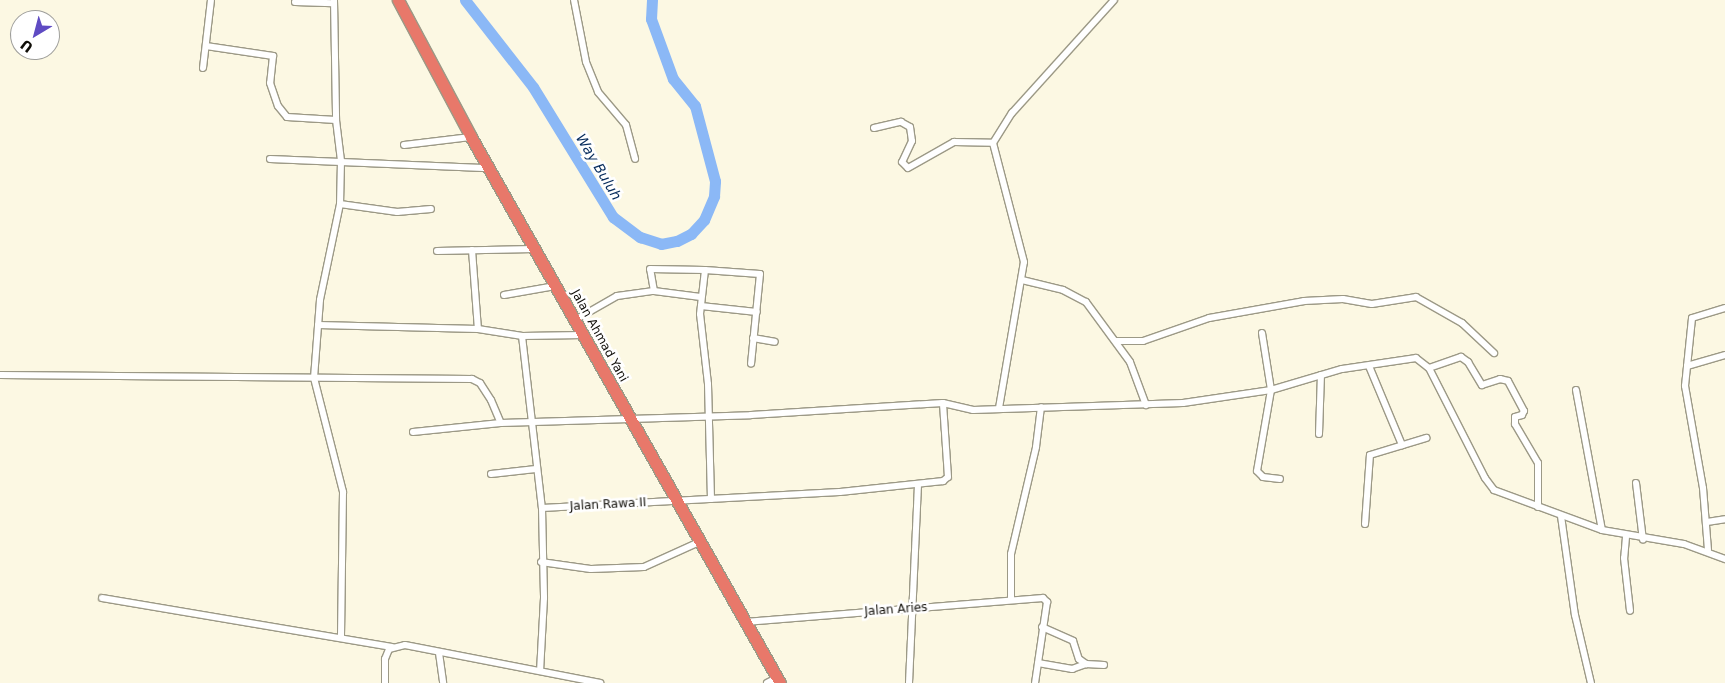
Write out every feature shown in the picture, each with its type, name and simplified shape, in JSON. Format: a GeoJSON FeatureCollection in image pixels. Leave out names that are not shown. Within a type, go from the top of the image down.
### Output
{"type":"FeatureCollection","features":[{"type":"Feature","properties":{"kind":"highway","name":"Jalan Ahmad Yani"},"geometry":{"type":"LineString","coordinates":[[398,0],[470,136],[583,334],[674,501],[745,622],[775,681]]}},
{"type":"Feature","properties":{"kind":"street"},"geometry":{"type":"LineString","coordinates":[[203,68],[211,0]]}},
{"type":"Feature","properties":{"kind":"street"},"geometry":{"type":"LineString","coordinates":[[574,0],[586,62],[598,92],[626,125],[635,159]]}},
{"type":"Feature","properties":{"kind":"street"},"geometry":{"type":"LineString","coordinates":[[999,408],[1022,280],[1023,249],[993,143],[1012,113],[1114,0]]}},
{"type":"Feature","properties":{"kind":"street"},"geometry":{"type":"LineString","coordinates":[[295,2],[333,2],[336,120],[341,161],[340,204],[318,325],[314,378],[343,492],[341,638]]}},
{"type":"Feature","properties":{"kind":"street"},"geometry":{"type":"LineString","coordinates":[[206,46],[274,56],[270,83],[278,106],[287,117],[336,120]]}},
{"type":"Feature","properties":{"kind":"street"},"geometry":{"type":"LineString","coordinates":[[874,128],[901,122],[910,127],[912,141],[902,162],[908,168],[954,142],[993,143]]}},
{"type":"Feature","properties":{"kind":"street"},"geometry":{"type":"LineString","coordinates":[[404,145],[470,136]]}},
{"type":"Feature","properties":{"kind":"street"},"geometry":{"type":"LineString","coordinates":[[270,159],[341,161],[396,166],[489,168]]}},
{"type":"Feature","properties":{"kind":"street"},"geometry":{"type":"LineString","coordinates":[[340,204],[397,212],[431,209]]}},
{"type":"Feature","properties":{"kind":"street"},"geometry":{"type":"LineString","coordinates":[[437,251],[534,248]]}},
{"type":"Feature","properties":{"kind":"street"},"geometry":{"type":"LineString","coordinates":[[472,250],[478,329]]}},
{"type":"Feature","properties":{"kind":"street"},"geometry":{"type":"LineString","coordinates":[[654,291],[650,269],[760,274],[751,364]]}},
{"type":"Feature","properties":{"kind":"street"},"geometry":{"type":"LineString","coordinates":[[705,270],[701,306],[707,371],[711,499]]}},
{"type":"Feature","properties":{"kind":"street"},"geometry":{"type":"LineString","coordinates":[[1022,280],[1078,295],[1116,341],[1142,388],[1146,405]]}},
{"type":"Feature","properties":{"kind":"street"},"geometry":{"type":"LineString","coordinates":[[504,295],[555,286]]}},
{"type":"Feature","properties":{"kind":"street"},"geometry":{"type":"LineString","coordinates":[[575,320],[616,296],[654,291],[701,297]]}},
{"type":"Feature","properties":{"kind":"street"},"geometry":{"type":"LineString","coordinates":[[1116,341],[1143,340],[1208,318],[1304,301],[1343,299],[1372,304],[1416,297],[1462,323],[1494,353]]}},
{"type":"Feature","properties":{"kind":"street"},"geometry":{"type":"LineString","coordinates":[[701,306],[757,312]]}},
{"type":"Feature","properties":{"kind":"street"},"geometry":{"type":"LineString","coordinates":[[1708,550],[1707,522],[1685,386],[1692,318],[1725,308]]}},
{"type":"Feature","properties":{"kind":"street"},"geometry":{"type":"LineString","coordinates":[[318,325],[478,329],[522,336],[583,334]]}},
{"type":"Feature","properties":{"kind":"street"},"geometry":{"type":"LineString","coordinates":[[1262,333],[1271,390],[1257,471],[1263,477],[1280,479]]}},
{"type":"Feature","properties":{"kind":"street"},"geometry":{"type":"LineString","coordinates":[[522,336],[530,422],[542,508],[541,562],[544,598],[540,671]]}},
{"type":"Feature","properties":{"kind":"street"},"geometry":{"type":"LineString","coordinates":[[753,338],[775,342]]}},
{"type":"Feature","properties":{"kind":"street"},"geometry":{"type":"LineString","coordinates":[[1687,366],[1725,355]]}},
{"type":"Feature","properties":{"kind":"street"},"geometry":{"type":"LineString","coordinates":[[1429,368],[1461,357],[1468,362],[1482,385],[1500,379],[1508,381],[1524,410],[1522,415],[1515,417],[1515,424],[1538,463],[1538,507]]}},
{"type":"Feature","properties":{"kind":"street"},"geometry":{"type":"LineString","coordinates":[[413,432],[501,423],[630,421],[943,403],[973,410],[1041,406],[1146,405],[1217,399],[1271,390],[1342,369],[1416,358],[1429,368],[1485,478],[1494,490],[1602,530],[1626,537],[1708,550],[1725,559]]}},
{"type":"Feature","properties":{"kind":"street"},"geometry":{"type":"LineString","coordinates":[[1369,366],[1402,445]]}},
{"type":"Feature","properties":{"kind":"street"},"geometry":{"type":"LineString","coordinates":[[0,375],[472,379],[480,383],[491,400],[501,423]]}},
{"type":"Feature","properties":{"kind":"street"},"geometry":{"type":"LineString","coordinates":[[1319,434],[1322,375]]}},
{"type":"Feature","properties":{"kind":"street"},"geometry":{"type":"LineString","coordinates":[[1576,390],[1602,530]]}},
{"type":"Feature","properties":{"kind":"street","name":"Jalan Rawa II"},"geometry":{"type":"LineString","coordinates":[[542,508],[621,506],[943,482],[948,477],[943,403]]}},
{"type":"Feature","properties":{"kind":"street"},"geometry":{"type":"LineString","coordinates":[[1011,599],[1012,554],[1036,447],[1041,406]]}},
{"type":"Feature","properties":{"kind":"street"},"geometry":{"type":"LineString","coordinates":[[1365,524],[1368,458],[1373,453],[1426,438]]}},
{"type":"Feature","properties":{"kind":"street"},"geometry":{"type":"LineString","coordinates":[[491,474],[536,469]]}},
{"type":"Feature","properties":{"kind":"street"},"geometry":{"type":"LineString","coordinates":[[1636,483],[1643,540]]}},
{"type":"Feature","properties":{"kind":"street"},"geometry":{"type":"LineString","coordinates":[[909,683],[918,485]]}},
{"type":"Feature","properties":{"kind":"street"},"geometry":{"type":"LineString","coordinates":[[1561,516],[1575,615],[1591,683]]}},
{"type":"Feature","properties":{"kind":"street"},"geometry":{"type":"LineString","coordinates":[[1707,522],[1725,519]]}},
{"type":"Feature","properties":{"kind":"street"},"geometry":{"type":"LineString","coordinates":[[1626,537],[1624,558],[1630,611]]}},
{"type":"Feature","properties":{"kind":"street"},"geometry":{"type":"LineString","coordinates":[[541,562],[591,569],[644,567],[699,542]]}},
{"type":"Feature","properties":{"kind":"street"},"geometry":{"type":"LineString","coordinates":[[102,598],[392,647],[405,645],[438,653],[600,683]]}},
{"type":"Feature","properties":{"kind":"street","name":"Jalan Aries"},"geometry":{"type":"LineString","coordinates":[[745,622],[911,610],[1011,599],[1046,600],[1042,628]]}},
{"type":"Feature","properties":{"kind":"street"},"geometry":{"type":"LineString","coordinates":[[1035,683],[1042,628],[1073,640],[1079,659],[1086,664]]}},
{"type":"Feature","properties":{"kind":"street"},"geometry":{"type":"LineString","coordinates":[[385,683],[385,659],[392,647]]}},
{"type":"Feature","properties":{"kind":"street"},"geometry":{"type":"LineString","coordinates":[[438,653],[443,683]]}},
{"type":"Feature","properties":{"kind":"street"},"geometry":{"type":"LineString","coordinates":[[1038,663],[1072,669],[1086,664],[1104,666]]}},
{"type":"Feature","properties":{"kind":"waterway","name":"Way Buluh"},"geometry":{"type":"LineString","coordinates":[[465,0],[533,87],[613,217],[640,237],[661,244],[677,241],[691,234],[704,220],[714,196],[715,181],[695,106],[673,79],[651,19],[652,0]]}}]}
